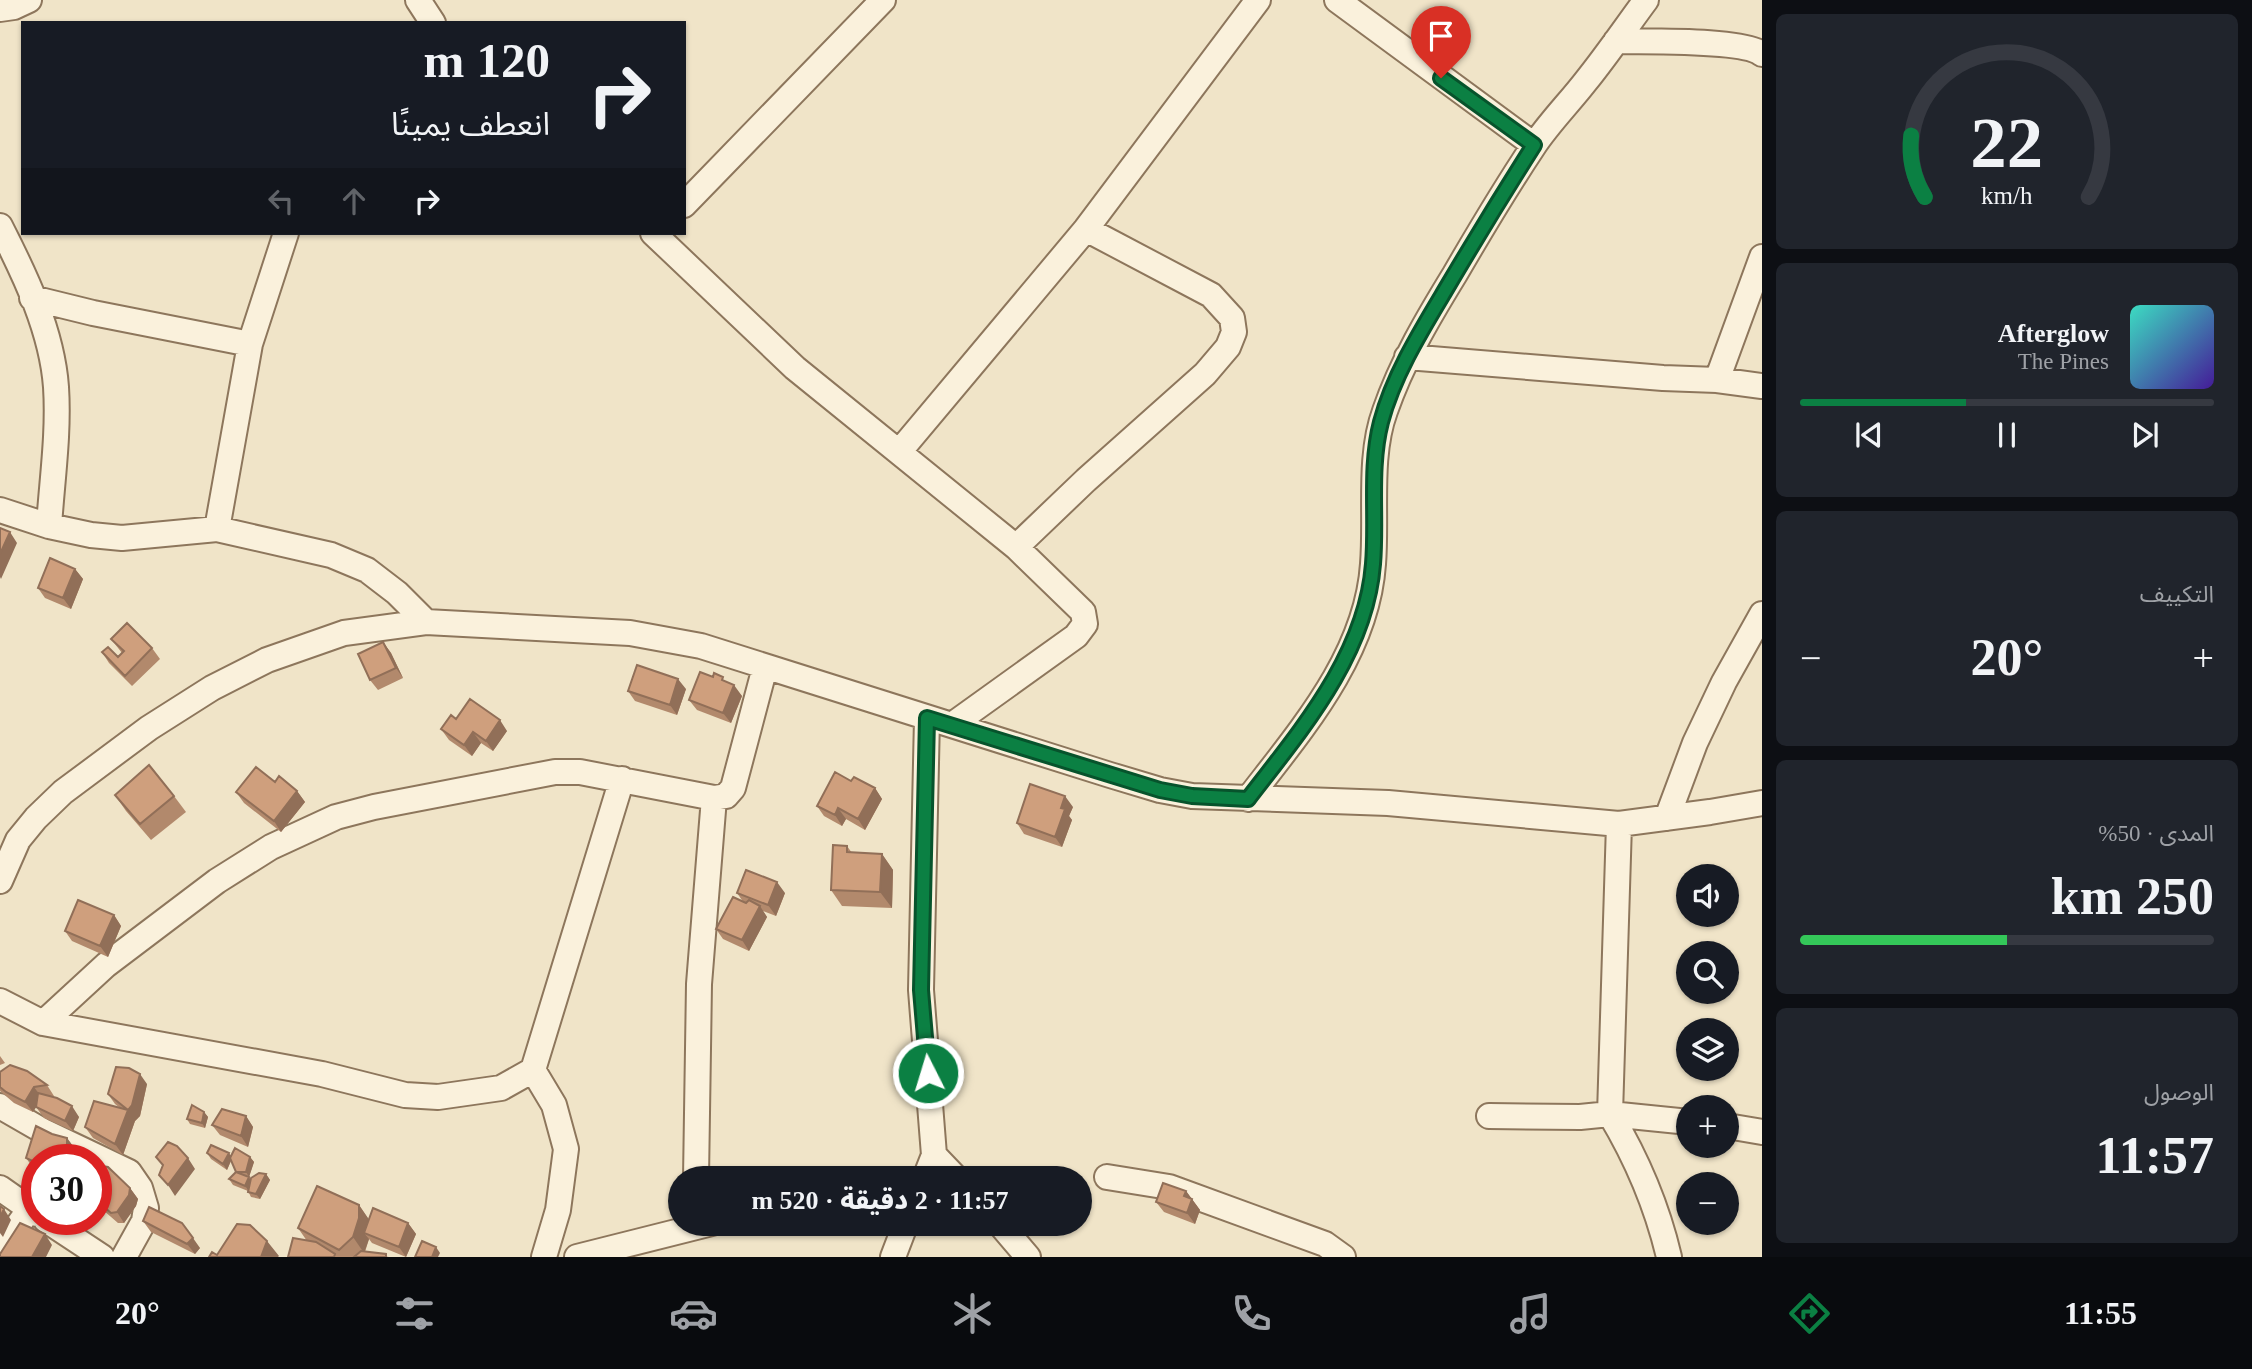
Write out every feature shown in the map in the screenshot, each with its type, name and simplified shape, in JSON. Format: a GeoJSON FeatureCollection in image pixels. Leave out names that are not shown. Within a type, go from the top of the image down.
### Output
{"type":"FeatureCollection","features":[{"type":"Feature","properties":{"kind":"street"},"geometry":{"type":"LineString","coordinates":[[0,9],[14,7],[29,0]]}},
{"type":"Feature","properties":{"kind":"street"},"geometry":{"type":"LineString","coordinates":[[418,0],[432,21]]}},
{"type":"Feature","properties":{"kind":"street"},"geometry":{"type":"LineString","coordinates":[[686,203],[883,0]]}},
{"type":"Feature","properties":{"kind":"street"},"geometry":{"type":"LineString","coordinates":[[899,452],[1086,229],[1258,0]]}},
{"type":"Feature","properties":{"kind":"street"},"geometry":{"type":"LineString","coordinates":[[1337,0],[1534,145]]}},
{"type":"Feature","properties":{"kind":"street"},"geometry":{"type":"LineString","coordinates":[[1248,799],[1306,723],[1355,640],[1362,621],[1373,565],[1380,424],[1407,357],[1481,229],[1534,145],[1646,0]]}},
{"type":"Feature","properties":{"kind":"street"},"geometry":{"type":"LineString","coordinates":[[1615,41],[1734,46],[1757,50],[1762,54]]}},
{"type":"Feature","properties":{"kind":"street"},"geometry":{"type":"LineString","coordinates":[[0,226],[45,331],[56,385],[55,448],[49,526]]}},
{"type":"Feature","properties":{"kind":"street"},"geometry":{"type":"LineString","coordinates":[[1016,547],[1086,480],[1205,374],[1228,347],[1234,332],[1232,318],[1211,295],[1086,229]]}},
{"type":"Feature","properties":{"kind":"street"},"geometry":{"type":"LineString","coordinates":[[217,530],[250,344],[285,235]]}},
{"type":"Feature","properties":{"kind":"street"},"geometry":{"type":"LineString","coordinates":[[656,235],[795,368],[1016,547],[1086,618],[1076,636],[952,725]]}},
{"type":"Feature","properties":{"kind":"street"},"geometry":{"type":"LineString","coordinates":[[1717,380],[1762,257]]}},
{"type":"Feature","properties":{"kind":"street"},"geometry":{"type":"LineString","coordinates":[[32,298],[250,344]]}},
{"type":"Feature","properties":{"kind":"street"},"geometry":{"type":"LineString","coordinates":[[1407,357],[1717,380],[1762,386]]}},
{"type":"Feature","properties":{"kind":"street"},"geometry":{"type":"LineString","coordinates":[[0,510],[49,526],[91,535],[122,538],[217,530],[331,555],[367,570],[397,593],[426,622]]}},
{"type":"Feature","properties":{"kind":"street"},"geometry":{"type":"LineString","coordinates":[[1667,818],[1695,743],[1724,682],[1762,614]]}},
{"type":"Feature","properties":{"kind":"street"},"geometry":{"type":"LineString","coordinates":[[0,881],[18,840],[63,792],[149,728],[212,688],[267,660],[344,633],[426,622],[630,632],[701,646],[1160,790],[1192,796],[1388,803],[1619,824],[1762,803]]}},
{"type":"Feature","properties":{"kind":"street"},"geometry":{"type":"LineString","coordinates":[[43,1023],[106,965],[217,881],[271,847],[337,817],[387,804],[555,772],[580,772],[714,798],[726,796],[733,788],[765,667]]}},
{"type":"Feature","properties":{"kind":"street"},"geometry":{"type":"LineString","coordinates":[[927,718],[921,990],[930,1166]]}},
{"type":"Feature","properties":{"kind":"street"},"geometry":{"type":"LineString","coordinates":[[0,1001],[43,1023],[322,1074],[405,1095],[438,1097],[500,1087],[533,1070],[622,779]]}},
{"type":"Feature","properties":{"kind":"street"},"geometry":{"type":"LineString","coordinates":[[696,1166],[699,984],[714,798]]}},
{"type":"Feature","properties":{"kind":"street"},"geometry":{"type":"LineString","coordinates":[[1619,824],[1610,1114],[1635,1160],[1660,1218],[1669,1257]]}},
{"type":"Feature","properties":{"kind":"street"},"geometry":{"type":"LineString","coordinates":[[533,1070],[554,1105],[566,1149],[558,1210],[544,1257]]}},
{"type":"Feature","properties":{"kind":"street"},"geometry":{"type":"LineString","coordinates":[[0,1106],[129,1172],[140,1188],[146,1208],[144,1222],[124,1257]]}},
{"type":"Feature","properties":{"kind":"street"},"geometry":{"type":"LineString","coordinates":[[1489,1116],[1580,1117],[1610,1114],[1676,1121]]}},
{"type":"Feature","properties":{"kind":"street"},"geometry":{"type":"LineString","coordinates":[[1739,1128],[1762,1132]]}},
{"type":"Feature","properties":{"kind":"street"},"geometry":{"type":"LineString","coordinates":[[1107,1177],[1169,1187],[1325,1244],[1343,1257]]}},
{"type":"Feature","properties":{"kind":"street"},"geometry":{"type":"LineString","coordinates":[[0,1188],[21,1203]]}},
{"type":"Feature","properties":{"kind":"street"},"geometry":{"type":"LineString","coordinates":[[0,1242],[21,1228]]}},
{"type":"Feature","properties":{"kind":"street"},"geometry":{"type":"LineString","coordinates":[[577,1257],[668,1234]]}},
{"type":"Feature","properties":{"kind":"street"},"geometry":{"type":"LineString","coordinates":[[68,1235],[102,1257]]}},
{"type":"Feature","properties":{"kind":"street"},"geometry":{"type":"LineString","coordinates":[[892,1257],[901,1236]]}},
{"type":"Feature","properties":{"kind":"street"},"geometry":{"type":"LineString","coordinates":[[1010,1236],[1028,1257]]}},
{"type":"Feature","properties":{"kind":"building"},"geometry":{"type":"Polygon","coordinates":[[[0,528],[10,532],[0,554],[0,528]]]}},
{"type":"Feature","properties":{"kind":"building"},"geometry":{"type":"Polygon","coordinates":[[[50,558],[75,569],[63,598],[38,588],[50,558]]]}},
{"type":"Feature","properties":{"kind":"building"},"geometry":{"type":"Polygon","coordinates":[[[127,623],[152,648],[125,676],[102,652],[108,647],[118,657],[124,651],[111,639],[127,623]]]}},
{"type":"Feature","properties":{"kind":"building"},"geometry":{"type":"Polygon","coordinates":[[[383,642],[396,668],[370,680],[358,654],[383,642]]]}},
{"type":"Feature","properties":{"kind":"building"},"geometry":{"type":"Polygon","coordinates":[[[637,665],[678,679],[670,705],[628,691],[637,665]]]}},
{"type":"Feature","properties":{"kind":"building"},"geometry":{"type":"Polygon","coordinates":[[[700,672],[713,677],[714,673],[734,685],[723,713],[689,700],[700,672]]]}},
{"type":"Feature","properties":{"kind":"building"},"geometry":{"type":"Polygon","coordinates":[[[470,699],[500,720],[486,741],[473,732],[464,745],[441,729],[451,715],[456,719],[470,699]]]}},
{"type":"Feature","properties":{"kind":"building"},"geometry":{"type":"Polygon","coordinates":[[[149,765],[174,796],[140,824],[115,795],[149,765]]]}},
{"type":"Feature","properties":{"kind":"building"},"geometry":{"type":"Polygon","coordinates":[[[256,767],[275,782],[279,776],[297,791],[274,821],[236,792],[256,767]]]}},
{"type":"Feature","properties":{"kind":"building"},"geometry":{"type":"Polygon","coordinates":[[[835,772],[851,781],[854,777],[875,788],[858,819],[838,808],[835,815],[817,806],[835,772]]]}},
{"type":"Feature","properties":{"kind":"building"},"geometry":{"type":"Polygon","coordinates":[[[1030,784],[1065,796],[1061,808],[1065,809],[1055,837],[1017,823],[1030,784]]]}},
{"type":"Feature","properties":{"kind":"building"},"geometry":{"type":"Polygon","coordinates":[[[833,845],[847,846],[847,852],[882,854],[880,892],[831,890],[833,845]]]}},
{"type":"Feature","properties":{"kind":"building"},"geometry":{"type":"Polygon","coordinates":[[[746,870],[777,882],[768,905],[737,893],[746,870]]]}},
{"type":"Feature","properties":{"kind":"building"},"geometry":{"type":"Polygon","coordinates":[[[733,897],[746,903],[749,900],[760,906],[742,940],[716,929],[733,897]]]}},
{"type":"Feature","properties":{"kind":"building"},"geometry":{"type":"Polygon","coordinates":[[[78,900],[114,915],[100,946],[65,931],[78,900]]]}},
{"type":"Feature","properties":{"kind":"building"},"geometry":{"type":"Polygon","coordinates":[[[10,1065],[27,1071],[47,1085],[34,1087],[25,1102],[6,1092],[0,1087],[0,1072],[10,1065]]]}},
{"type":"Feature","properties":{"kind":"building"},"geometry":{"type":"Polygon","coordinates":[[[116,1067],[129,1068],[140,1074],[132,1105],[128,1110],[108,1094],[116,1067]]]}},
{"type":"Feature","properties":{"kind":"building"},"geometry":{"type":"Polygon","coordinates":[[[38,1093],[57,1098],[72,1106],[65,1121],[36,1107],[38,1093]]]}},
{"type":"Feature","properties":{"kind":"building"},"geometry":{"type":"Polygon","coordinates":[[[94,1101],[128,1110],[115,1144],[85,1127],[94,1101]]]}},
{"type":"Feature","properties":{"kind":"building"},"geometry":{"type":"Polygon","coordinates":[[[192,1105],[204,1112],[202,1123],[187,1119],[192,1105]]]}},
{"type":"Feature","properties":{"kind":"building"},"geometry":{"type":"Polygon","coordinates":[[[222,1109],[246,1116],[241,1136],[212,1125],[222,1109]]]}},
{"type":"Feature","properties":{"kind":"building"},"geometry":{"type":"Polygon","coordinates":[[[36,1126],[67,1138],[67,1144],[30,1144],[36,1126]]]}},
{"type":"Feature","properties":{"kind":"building"},"geometry":{"type":"Polygon","coordinates":[[[168,1142],[177,1146],[188,1158],[168,1185],[159,1175],[163,1165],[156,1157],[168,1142]]]}},
{"type":"Feature","properties":{"kind":"building"},"geometry":{"type":"Polygon","coordinates":[[[211,1145],[229,1153],[223,1164],[207,1153],[211,1145]]]}},
{"type":"Feature","properties":{"kind":"building"},"geometry":{"type":"Polygon","coordinates":[[[235,1148],[250,1157],[246,1172],[236,1172],[230,1158],[235,1148]]]}},
{"type":"Feature","properties":{"kind":"building"},"geometry":{"type":"Polygon","coordinates":[[[112,1171],[130,1188],[129,1195],[117,1212],[112,1213],[112,1171]]]}},
{"type":"Feature","properties":{"kind":"building"},"geometry":{"type":"Polygon","coordinates":[[[236,1172],[249,1177],[245,1186],[229,1179],[236,1172]]]}},
{"type":"Feature","properties":{"kind":"building"},"geometry":{"type":"Polygon","coordinates":[[[259,1173],[266,1174],[256,1194],[248,1192],[251,1178],[259,1173]]]}},
{"type":"Feature","properties":{"kind":"building"},"geometry":{"type":"Polygon","coordinates":[[[1163,1183],[1186,1191],[1184,1196],[1192,1199],[1187,1213],[1156,1202],[1163,1183]]]}},
{"type":"Feature","properties":{"kind":"building"},"geometry":{"type":"Polygon","coordinates":[[[317,1186],[359,1205],[359,1218],[353,1237],[339,1250],[298,1228],[317,1186]]]}},
{"type":"Feature","properties":{"kind":"building"},"geometry":{"type":"Polygon","coordinates":[[[149,1207],[182,1223],[193,1238],[187,1244],[143,1221],[149,1207]]]}},
{"type":"Feature","properties":{"kind":"building"},"geometry":{"type":"Polygon","coordinates":[[[373,1208],[408,1223],[399,1247],[364,1233],[373,1208]]]}},
{"type":"Feature","properties":{"kind":"building"},"geometry":{"type":"Polygon","coordinates":[[[20,1223],[21,1235],[44,1235],[32,1257],[0,1257],[20,1223]]]}},
{"type":"Feature","properties":{"kind":"building"},"geometry":{"type":"Polygon","coordinates":[[[237,1224],[250,1225],[267,1241],[261,1257],[209,1257],[212,1252],[217,1255],[237,1224]]]}},
{"type":"Feature","properties":{"kind":"building"},"geometry":{"type":"Polygon","coordinates":[[[293,1238],[316,1242],[335,1254],[334,1257],[288,1257],[293,1238]]]}},
{"type":"Feature","properties":{"kind":"building"},"geometry":{"type":"Polygon","coordinates":[[[422,1241],[436,1247],[432,1257],[415,1257],[422,1241]]]}},
{"type":"Feature","properties":{"kind":"building"},"geometry":{"type":"Polygon","coordinates":[[[361,1251],[386,1254],[386,1257],[354,1257],[361,1251]]]}},
{"type":"Feature","properties":{"kind":"route"},"geometry":{"type":"LineString","coordinates":[[928,1073],[921,990],[927,718],[1160,790],[1192,796],[1248,799],[1306,723],[1355,640],[1368,599],[1373,565],[1377,445],[1385,410],[1407,357],[1426,322],[1534,145],[1441,78]]}}]}
